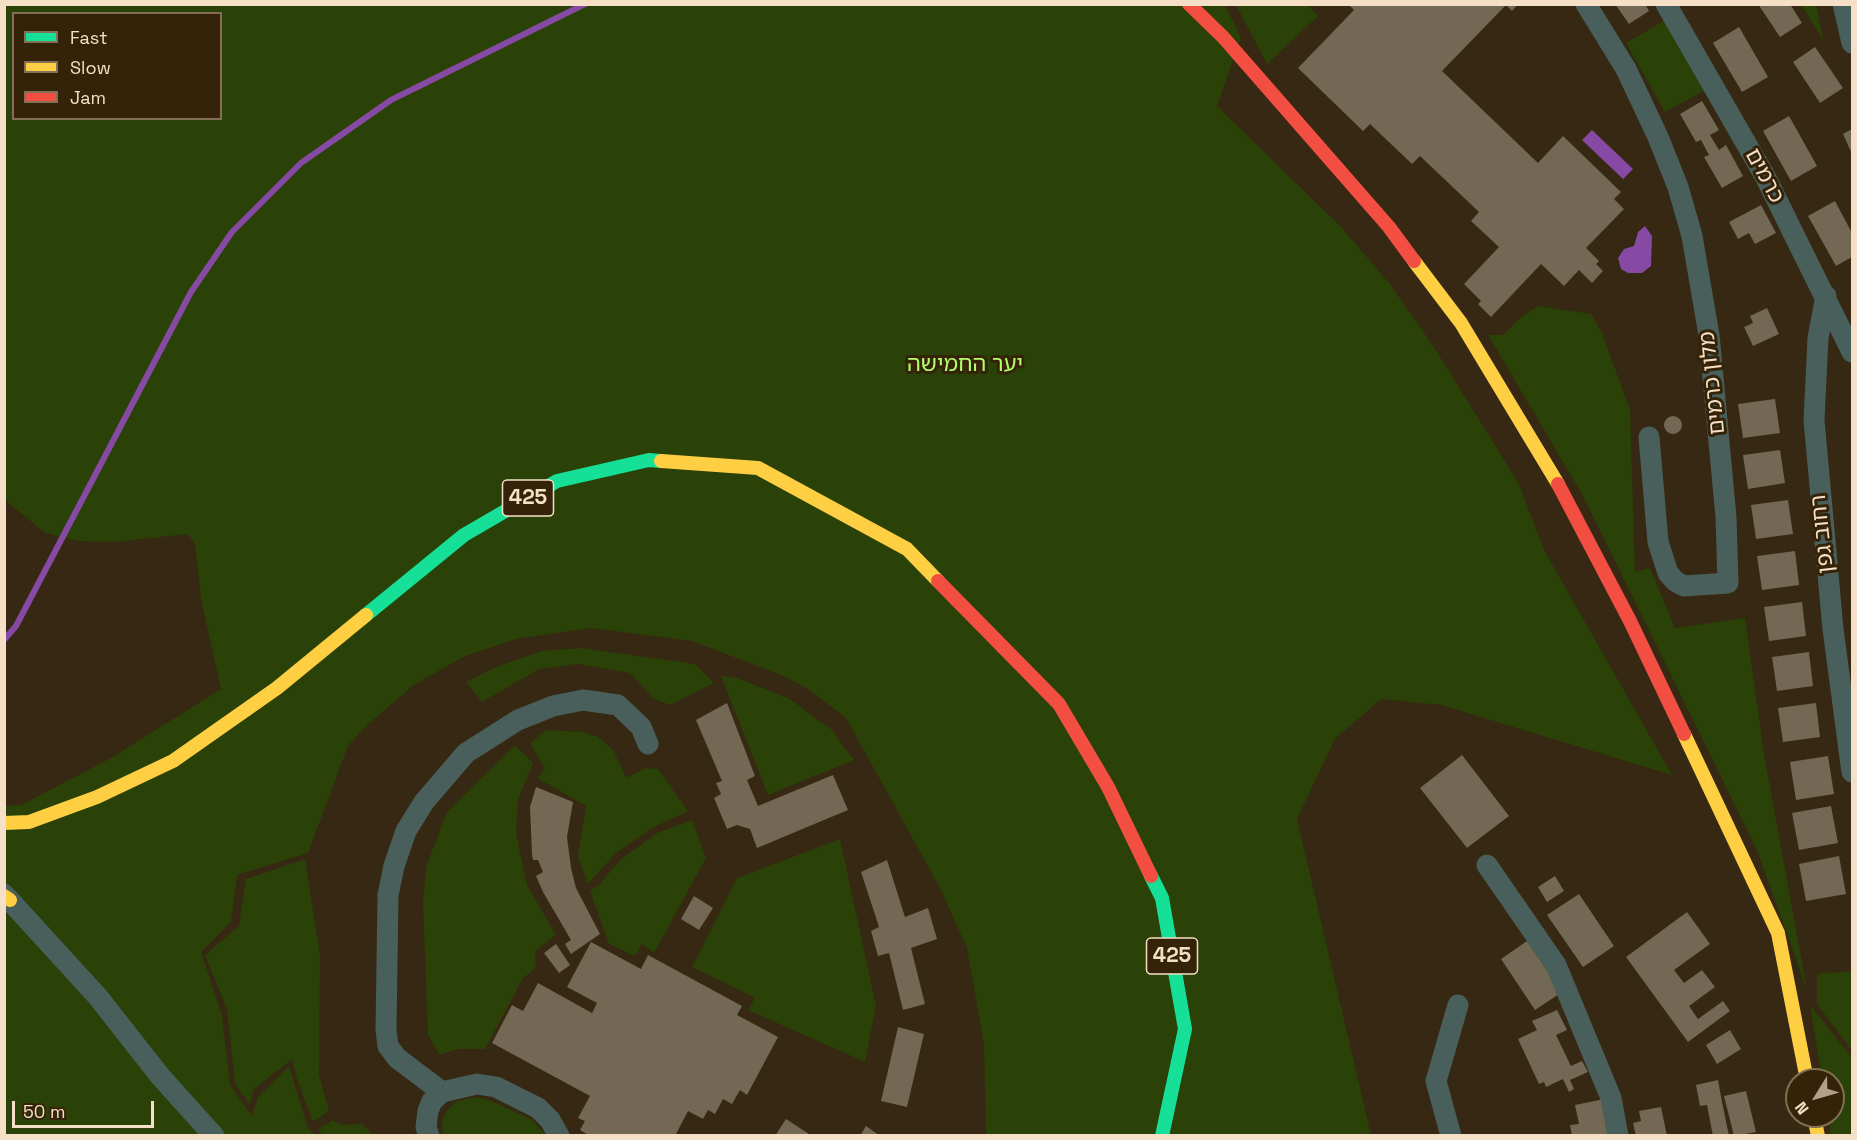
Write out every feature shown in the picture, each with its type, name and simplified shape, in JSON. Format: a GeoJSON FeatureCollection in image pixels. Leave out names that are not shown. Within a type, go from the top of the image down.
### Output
{"type":"FeatureCollection","features":[{"type":"Feature","properties":{"kind":"main road"},"geometry":{"type":"LineString","coordinates":[[1189,4],[1222,37],[1389,227],[1461,323],[1552,476],[1630,621],[1778,933],[1805,1068]]}},
{"type":"Feature","properties":{"kind":"main road","name":"425"},"geometry":{"type":"LineString","coordinates":[[4,823],[29,822],[97,797],[172,761],[277,688],[464,536],[557,481],[648,460],[758,468],[907,549],[1059,704],[1108,787],[1162,897],[1185,1029],[1162,1136]]}},
{"type":"Feature","properties":{"kind":"street","name":"מלון כרמים"},"geometry":{"type":"LineString","coordinates":[[1586,4],[1626,69],[1654,129],[1678,187],[1692,237],[1709,335],[1726,517],[1728,583],[1684,586],[1668,573],[1658,542],[1649,437]]}},
{"type":"Feature","properties":{"kind":"street","name":"כרמים"},"geometry":{"type":"LineString","coordinates":[[1666,4],[1748,144],[1852,352]]}},
{"type":"Feature","properties":{"kind":"street"},"geometry":{"type":"LineString","coordinates":[[1843,4],[1852,43]]}},
{"type":"Feature","properties":{"kind":"street","name":"רחוב גפן"},"geometry":{"type":"LineString","coordinates":[[1826,296],[1818,338],[1814,420],[1833,629],[1852,772]]}},
{"type":"Feature","properties":{"kind":"street"},"geometry":{"type":"LineString","coordinates":[[442,1092],[397,1058],[388,1046],[388,895],[394,866],[406,831],[424,802],[466,753],[518,720],[553,706],[583,700],[618,705],[641,727],[648,744]]}},
{"type":"Feature","properties":{"kind":"street"},"geometry":{"type":"LineString","coordinates":[[1487,865],[1556,965],[1611,1098],[1618,1136]]}},
{"type":"Feature","properties":{"kind":"street"},"geometry":{"type":"LineString","coordinates":[[6,896],[98,996],[160,1076],[214,1136]]}},
{"type":"Feature","properties":{"kind":"street"},"geometry":{"type":"LineString","coordinates":[[1451,1136],[1436,1081],[1458,1005]]}},
{"type":"Feature","properties":{"kind":"street"},"geometry":{"type":"LineString","coordinates":[[429,1136],[426,1127],[432,1101],[442,1092],[477,1084],[496,1088],[538,1108],[550,1120],[559,1136]]}},
{"type":"Feature","properties":{"kind":"green space","name":"יער החמישה"},"geometry":{"type":"Polygon","coordinates":[[[5,5],[1225,5],[1241,38],[1217,106],[1341,227],[1389,283],[1434,347],[1519,484],[1544,550],[1672,775],[1441,705],[1381,699],[1335,739],[1297,819],[1371,1135],[986,1135],[984,1044],[967,948],[940,888],[846,718],[808,689],[781,675],[692,641],[591,628],[516,639],[465,656],[414,685],[366,726],[348,746],[308,853],[237,875],[231,922],[201,952],[222,1015],[230,1085],[252,1116],[258,1097],[289,1066],[308,1128],[315,1135],[5,1136],[5,806],[21,805],[111,758],[221,689],[201,600],[195,544],[188,534],[114,542],[78,541],[45,533],[5,500],[5,5]]]}},
{"type":"Feature","properties":{"kind":"green space"},"geometry":{"type":"Polygon","coordinates":[[[1236,5],[1308,5],[1318,16],[1267,64],[1236,5]]]}},
{"type":"Feature","properties":{"kind":"green space"},"geometry":{"type":"Polygon","coordinates":[[[1801,5],[1816,5],[1824,41],[1801,5]]]}},
{"type":"Feature","properties":{"kind":"green space"},"geometry":{"type":"Polygon","coordinates":[[[1667,19],[1707,89],[1665,112],[1626,43],[1667,19]]]}},
{"type":"Feature","properties":{"kind":"green space"},"geometry":{"type":"Polygon","coordinates":[[[1538,306],[1591,314],[1602,333],[1630,410],[1635,572],[1650,568],[1675,628],[1745,618],[1764,754],[1807,990],[1757,850],[1582,494],[1488,335],[1503,335],[1520,318],[1538,306]]]}},
{"type":"Feature","properties":{"kind":"green space"},"geometry":{"type":"Polygon","coordinates":[[[581,648],[695,664],[714,683],[670,705],[654,699],[630,673],[577,664],[539,669],[482,702],[466,682],[496,667],[542,651],[581,648]]]}},
{"type":"Feature","properties":{"kind":"green space"},"geometry":{"type":"Polygon","coordinates":[[[721,676],[737,678],[788,698],[831,729],[854,760],[768,795],[721,676]]]}},
{"type":"Feature","properties":{"kind":"green space"},"geometry":{"type":"Polygon","coordinates":[[[546,730],[582,732],[597,736],[614,751],[626,778],[646,768],[658,769],[688,811],[652,828],[615,854],[588,884],[578,856],[586,806],[537,778],[545,769],[530,743],[546,730]]]}},
{"type":"Feature","properties":{"kind":"green space"},"geometry":{"type":"Polygon","coordinates":[[[515,745],[533,763],[518,800],[516,834],[527,885],[556,935],[535,951],[536,968],[523,978],[485,1049],[458,1049],[439,1055],[428,1035],[423,902],[426,867],[447,812],[515,745]]]}},
{"type":"Feature","properties":{"kind":"green space"},"geometry":{"type":"Polygon","coordinates":[[[692,820],[706,858],[654,953],[642,944],[635,956],[609,944],[590,891],[599,885],[621,859],[657,833],[692,820]]]}},
{"type":"Feature","properties":{"kind":"green space"},"geometry":{"type":"Polygon","coordinates":[[[840,839],[876,1006],[865,1062],[748,1010],[755,998],[692,967],[737,878],[840,839]]]}},
{"type":"Feature","properties":{"kind":"green space"},"geometry":{"type":"Polygon","coordinates":[[[305,859],[320,955],[319,1075],[329,1111],[313,1122],[292,1059],[253,1090],[250,1105],[235,1084],[227,1009],[205,955],[239,926],[246,879],[305,859]]]}},
{"type":"Feature","properties":{"kind":"green space"},"geometry":{"type":"Polygon","coordinates":[[[1852,971],[1852,1051],[1817,1004],[1817,974],[1852,971]]]}},
{"type":"Feature","properties":{"kind":"green space"},"geometry":{"type":"Polygon","coordinates":[[[1810,1005],[1852,1058],[1852,1135],[1831,1135],[1830,1128],[1845,1128],[1845,1068],[1820,1068],[1810,1005]]]}},
{"type":"Feature","properties":{"kind":"green space"},"geometry":{"type":"Polygon","coordinates":[[[474,1097],[489,1100],[531,1119],[546,1135],[442,1135],[443,1117],[450,1107],[458,1101],[474,1097]]]}},
{"type":"Feature","properties":{"kind":"green space"},"geometry":{"type":"Polygon","coordinates":[[[333,1120],[341,1125],[363,1124],[372,1135],[323,1135],[318,1129],[333,1120]]]}},
{"type":"Feature","properties":{"kind":"shaded area"},"geometry":{"type":"Polygon","coordinates":[[[1592,130],[1633,169],[1623,179],[1582,140],[1592,130]]]}},
{"type":"Feature","properties":{"kind":"shaded area"},"geometry":{"type":"Polygon","coordinates":[[[1645,226],[1652,236],[1651,266],[1642,273],[1628,273],[1621,269],[1618,258],[1624,249],[1634,246],[1638,232],[1645,226]]]}},
{"type":"Feature","properties":{"kind":"building"},"geometry":{"type":"Polygon","coordinates":[[[1348,4],[1518,4],[1512,11],[1506,5],[1442,71],[1538,163],[1563,136],[1621,192],[1614,199],[1624,209],[1586,248],[1599,261],[1596,264],[1603,271],[1592,283],[1579,270],[1564,286],[1541,264],[1491,317],[1478,304],[1481,301],[1464,284],[1499,247],[1471,221],[1479,212],[1420,156],[1412,164],[1370,124],[1363,131],[1298,68],[1354,10],[1348,4]]]}},
{"type":"Feature","properties":{"kind":"building"},"geometry":{"type":"Polygon","coordinates":[[[1615,4],[1645,4],[1649,11],[1629,24],[1615,4]]]}},
{"type":"Feature","properties":{"kind":"building"},"geometry":{"type":"Polygon","coordinates":[[[1758,4],[1790,4],[1802,23],[1780,37],[1758,4]]]}},
{"type":"Feature","properties":{"kind":"building"},"geometry":{"type":"Polygon","coordinates":[[[1739,27],[1768,77],[1742,92],[1713,43],[1739,27]]]}},
{"type":"Feature","properties":{"kind":"building"},"geometry":{"type":"Polygon","coordinates":[[[1815,47],[1843,88],[1820,103],[1793,62],[1815,47]]]}},
{"type":"Feature","properties":{"kind":"building"},"geometry":{"type":"Polygon","coordinates":[[[1702,101],[1719,130],[1710,135],[1719,150],[1726,145],[1743,176],[1722,188],[1704,157],[1709,155],[1701,140],[1696,142],[1680,114],[1702,101]]]}},
{"type":"Feature","properties":{"kind":"building"},"geometry":{"type":"Polygon","coordinates":[[[1789,116],[1817,166],[1791,181],[1763,131],[1789,116]]]}},
{"type":"Feature","properties":{"kind":"building"},"geometry":{"type":"Polygon","coordinates":[[[1852,129],[1852,154],[1843,134],[1852,129]]]}},
{"type":"Feature","properties":{"kind":"building"},"geometry":{"type":"Polygon","coordinates":[[[1835,201],[1852,233],[1852,257],[1836,266],[1808,216],[1835,201]]]}},
{"type":"Feature","properties":{"kind":"building"},"geometry":{"type":"Polygon","coordinates":[[[1761,205],[1776,233],[1755,244],[1749,233],[1738,239],[1729,222],[1761,205]]]}},
{"type":"Feature","properties":{"kind":"building"},"geometry":{"type":"Polygon","coordinates":[[[1767,308],[1779,334],[1753,346],[1744,327],[1753,323],[1750,316],[1767,308]]]}},
{"type":"Feature","properties":{"kind":"building"},"geometry":{"type":"Polygon","coordinates":[[[1775,399],[1780,433],[1743,438],[1738,404],[1775,399]]]}},
{"type":"Feature","properties":{"kind":"building"},"geometry":{"type":"Polygon","coordinates":[[[1669,416],[1677,416],[1682,421],[1680,432],[1669,434],[1664,429],[1664,421],[1669,416]]]}},
{"type":"Feature","properties":{"kind":"building"},"geometry":{"type":"Polygon","coordinates":[[[1780,450],[1785,483],[1748,489],[1743,455],[1780,450]]]}},
{"type":"Feature","properties":{"kind":"building"},"geometry":{"type":"Polygon","coordinates":[[[1788,500],[1793,534],[1756,539],[1751,505],[1788,500]]]}},
{"type":"Feature","properties":{"kind":"building"},"geometry":{"type":"Polygon","coordinates":[[[1795,551],[1799,585],[1762,590],[1757,556],[1795,551]]]}},
{"type":"Feature","properties":{"kind":"building"},"geometry":{"type":"Polygon","coordinates":[[[1802,602],[1806,636],[1769,641],[1764,607],[1802,602]]]}},
{"type":"Feature","properties":{"kind":"building"},"geometry":{"type":"Polygon","coordinates":[[[1809,652],[1813,686],[1777,691],[1772,657],[1809,652]]]}},
{"type":"Feature","properties":{"kind":"building"},"geometry":{"type":"Polygon","coordinates":[[[727,703],[755,776],[747,780],[758,806],[833,775],[848,810],[757,848],[750,829],[737,825],[727,829],[714,798],[721,794],[716,783],[722,781],[696,720],[727,703]]]}},
{"type":"Feature","properties":{"kind":"building"},"geometry":{"type":"Polygon","coordinates":[[[1816,703],[1820,737],[1783,742],[1778,708],[1816,703]]]}},
{"type":"Feature","properties":{"kind":"building"},"geometry":{"type":"Polygon","coordinates":[[[1462,755],[1509,816],[1467,848],[1420,788],[1462,755]]]}},
{"type":"Feature","properties":{"kind":"building"},"geometry":{"type":"Polygon","coordinates":[[[1828,756],[1834,794],[1796,800],[1790,762],[1828,756]]]}},
{"type":"Feature","properties":{"kind":"building"},"geometry":{"type":"Polygon","coordinates":[[[536,787],[573,802],[567,837],[571,868],[576,888],[600,934],[571,954],[565,944],[571,940],[536,876],[543,872],[538,860],[533,860],[532,855],[530,807],[536,787]]]}},
{"type":"Feature","properties":{"kind":"building"},"geometry":{"type":"Polygon","coordinates":[[[1831,806],[1838,843],[1799,850],[1792,813],[1831,806]]]}},
{"type":"Feature","properties":{"kind":"building"},"geometry":{"type":"Polygon","coordinates":[[[1839,856],[1846,894],[1806,901],[1799,864],[1839,856]]]}},
{"type":"Feature","properties":{"kind":"building"},"geometry":{"type":"Polygon","coordinates":[[[887,860],[905,917],[928,908],[937,939],[911,948],[925,1004],[903,1010],[889,953],[878,956],[871,931],[879,927],[861,872],[887,860]]]}},
{"type":"Feature","properties":{"kind":"building"},"geometry":{"type":"Polygon","coordinates":[[[1555,876],[1564,891],[1547,902],[1538,887],[1555,876]]]}},
{"type":"Feature","properties":{"kind":"building"},"geometry":{"type":"Polygon","coordinates":[[[1579,894],[1614,946],[1583,967],[1547,915],[1579,894]]]}},
{"type":"Feature","properties":{"kind":"building"},"geometry":{"type":"Polygon","coordinates":[[[694,896],[713,908],[699,930],[681,919],[694,896]]]}},
{"type":"Feature","properties":{"kind":"building"},"geometry":{"type":"Polygon","coordinates":[[[1687,912],[1710,944],[1674,970],[1684,983],[1702,970],[1715,987],[1689,1006],[1698,1019],[1723,1001],[1730,1011],[1688,1042],[1626,957],[1687,912]]]}},
{"type":"Feature","properties":{"kind":"building"},"geometry":{"type":"Polygon","coordinates":[[[1527,941],[1562,992],[1535,1010],[1501,959],[1527,941]]]}},
{"type":"Feature","properties":{"kind":"building"},"geometry":{"type":"Polygon","coordinates":[[[591,942],[641,969],[648,955],[742,1006],[737,1015],[778,1037],[747,1095],[740,1090],[732,1104],[723,1099],[715,1114],[708,1110],[703,1119],[688,1111],[675,1136],[590,1136],[580,1130],[585,1121],[578,1118],[590,1096],[492,1043],[512,1005],[523,1011],[538,983],[592,1013],[597,1003],[567,987],[591,942]]]}},
{"type":"Feature","properties":{"kind":"building"},"geometry":{"type":"Polygon","coordinates":[[[556,944],[570,965],[559,973],[544,953],[556,944]]]}},
{"type":"Feature","properties":{"kind":"building"},"geometry":{"type":"Polygon","coordinates":[[[1557,1010],[1567,1030],[1556,1035],[1571,1066],[1582,1061],[1588,1072],[1570,1080],[1574,1089],[1569,1092],[1563,1079],[1546,1087],[1544,1082],[1539,1084],[1518,1039],[1537,1030],[1532,1021],[1557,1010]]]}},
{"type":"Feature","properties":{"kind":"building"},"geometry":{"type":"Polygon","coordinates":[[[898,1027],[924,1034],[907,1107],[881,1101],[898,1027]]]}},
{"type":"Feature","properties":{"kind":"building"},"geometry":{"type":"Polygon","coordinates":[[[1730,1030],[1741,1049],[1717,1064],[1706,1045],[1730,1030]]]}},
{"type":"Feature","properties":{"kind":"building"},"geometry":{"type":"Polygon","coordinates":[[[1718,1080],[1729,1136],[1713,1136],[1707,1105],[1700,1106],[1696,1085],[1718,1080]]]}},
{"type":"Feature","properties":{"kind":"building"},"geometry":{"type":"Polygon","coordinates":[[[1746,1091],[1756,1132],[1734,1136],[1724,1096],[1746,1091]]]}},
{"type":"Feature","properties":{"kind":"building"},"geometry":{"type":"Polygon","coordinates":[[[1604,1099],[1611,1136],[1572,1136],[1570,1125],[1579,1124],[1575,1105],[1604,1099]]]}},
{"type":"Feature","properties":{"kind":"building"},"geometry":{"type":"Polygon","coordinates":[[[1661,1107],[1667,1136],[1636,1136],[1633,1123],[1641,1121],[1639,1111],[1661,1107]]]}},
{"type":"Feature","properties":{"kind":"building"},"geometry":{"type":"Polygon","coordinates":[[[786,1119],[809,1134],[808,1136],[775,1136],[786,1119]]]}},
{"type":"Feature","properties":{"kind":"building"},"geometry":{"type":"Polygon","coordinates":[[[866,1126],[880,1136],[860,1136],[866,1126]]]}},
{"type":"Feature","properties":{"kind":"waterway"},"geometry":{"type":"LineString","coordinates":[[4,640],[16,626],[191,292],[232,232],[301,163],[391,100],[585,4]]}},
{"type":"Feature","properties":{"kind":"traffic: fast"},"geometry":{"type":"LineString","coordinates":[[366,615],[464,535],[557,481],[649,460],[661,461]]}},
{"type":"Feature","properties":{"kind":"traffic: fast"},"geometry":{"type":"LineString","coordinates":[[1151,876],[1162,898],[1185,1029],[1162,1136]]}},
{"type":"Feature","properties":{"kind":"traffic: slow"},"geometry":{"type":"LineString","coordinates":[[1414,261],[1461,323],[1558,484]]}},
{"type":"Feature","properties":{"kind":"traffic: slow"},"geometry":{"type":"LineString","coordinates":[[661,461],[758,468],[907,549],[938,581]]}},
{"type":"Feature","properties":{"kind":"traffic: slow"},"geometry":{"type":"LineString","coordinates":[[4,823],[29,822],[97,797],[173,761],[277,688],[366,615]]}},
{"type":"Feature","properties":{"kind":"traffic: slow"},"geometry":{"type":"LineString","coordinates":[[1684,734],[1778,933],[1805,1068]]}},
{"type":"Feature","properties":{"kind":"traffic: slow"},"geometry":{"type":"LineString","coordinates":[[4,896],[10,900]]}},
{"type":"Feature","properties":{"kind":"traffic: slow"},"geometry":{"type":"LineString","coordinates":[[1816,1128],[1818,1136]]}},
{"type":"Feature","properties":{"kind":"traffic: jam"},"geometry":{"type":"LineString","coordinates":[[1189,4],[1223,37],[1389,227],[1414,261]]}},
{"type":"Feature","properties":{"kind":"traffic: jam"},"geometry":{"type":"LineString","coordinates":[[1558,484],[1630,621],[1684,734]]}},
{"type":"Feature","properties":{"kind":"traffic: jam"},"geometry":{"type":"LineString","coordinates":[[938,581],[1059,704],[1108,787],[1151,876]]}}]}
